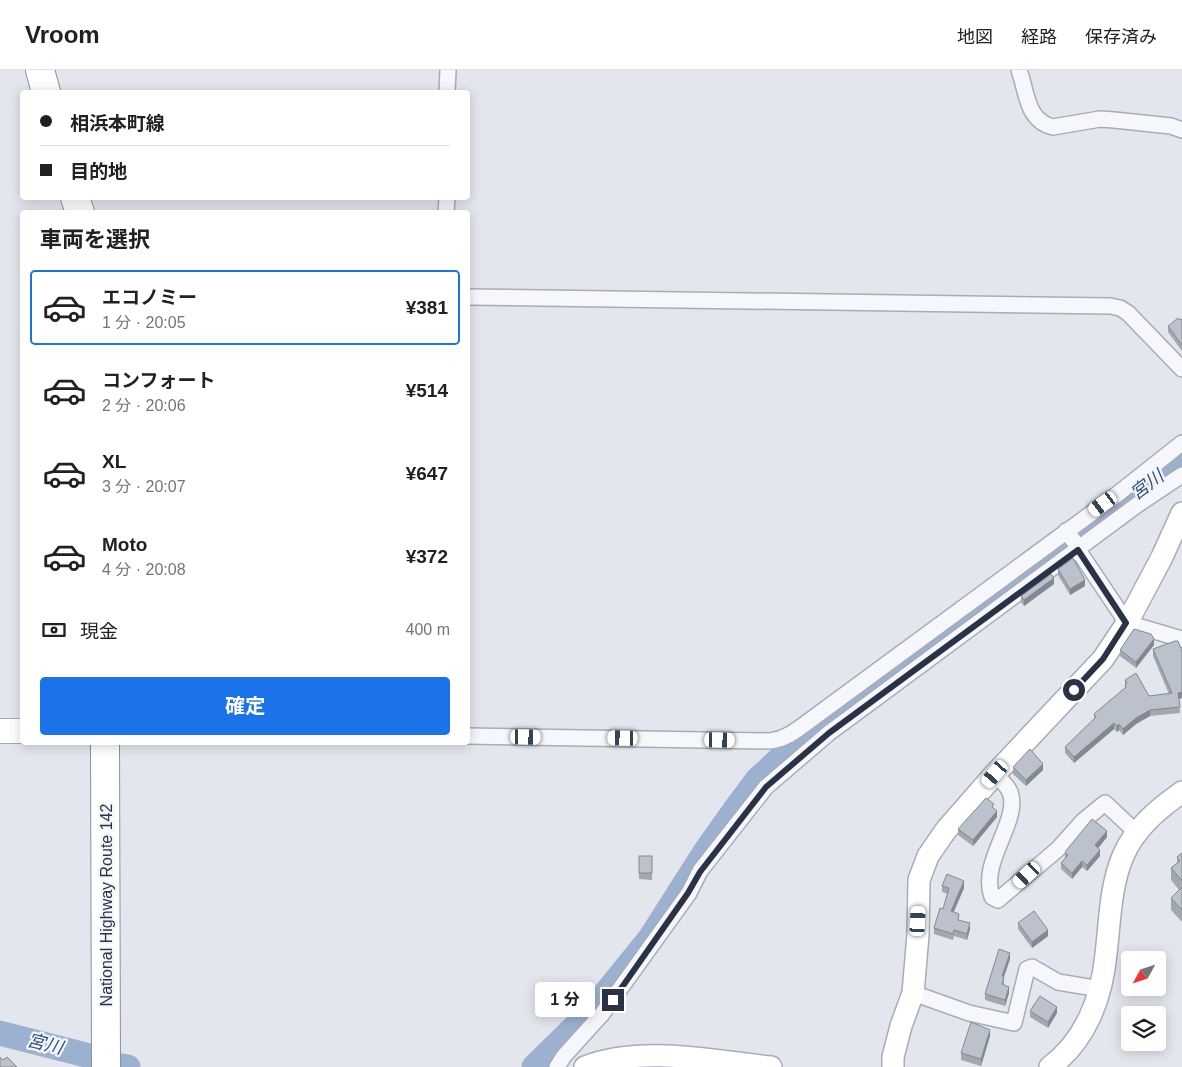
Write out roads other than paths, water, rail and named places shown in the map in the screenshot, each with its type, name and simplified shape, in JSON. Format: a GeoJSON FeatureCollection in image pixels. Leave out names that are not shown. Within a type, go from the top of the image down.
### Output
{"type":"FeatureCollection","features":[{"type":"Feature","properties":{"kind":"highway"},"geometry":{"type":"LineString","coordinates":[[40,70],[45,90]]}},
{"type":"Feature","properties":{"kind":"highway","name":"National Highway Route 142"},"geometry":{"type":"LineString","coordinates":[[105,745],[106,1067]]}},
{"type":"Feature","properties":{"kind":"main road"},"geometry":{"type":"LineString","coordinates":[[893,1067],[893,1057],[899,1033],[913,993],[918,935],[918,893],[923,866],[946,830],[995,774],[1095,669],[1126,623],[1162,556],[1182,513]]}},
{"type":"Feature","properties":{"kind":"main road"},"geometry":{"type":"LineString","coordinates":[[0,731],[20,731]]}},
{"type":"Feature","properties":{"kind":"main road"},"geometry":{"type":"LineString","coordinates":[[1050,1067],[1067,1053],[1078,1040],[1086,1026],[1100,990],[1114,887],[1124,856],[1137,833],[1156,811],[1182,792]]}},
{"type":"Feature","properties":{"kind":"main road"},"geometry":{"type":"LineString","coordinates":[[585,1067],[607,1061],[650,1055],[771,1067]]}},
{"type":"Feature","properties":{"kind":"street"},"geometry":{"type":"LineString","coordinates":[[447,90],[448,70]]}},
{"type":"Feature","properties":{"kind":"street"},"geometry":{"type":"LineString","coordinates":[[1019,70],[1030,110],[1046,126],[1053,127],[1100,119],[1171,126],[1182,130]]}},
{"type":"Feature","properties":{"kind":"street"},"geometry":{"type":"LineString","coordinates":[[470,297],[1110,306],[1128,312],[1182,369]]}},
{"type":"Feature","properties":{"kind":"street"},"geometry":{"type":"LineString","coordinates":[[557,1067],[564,1056],[602,1014],[688,893],[700,872],[766,787],[829,733],[1073,540],[1182,443]]}},
{"type":"Feature","properties":{"kind":"street"},"geometry":{"type":"LineString","coordinates":[[470,736],[780,740],[1073,540],[1138,505],[1182,475]]}},
{"type":"Feature","properties":{"kind":"street"},"geometry":{"type":"LineString","coordinates":[[1073,540],[1126,623],[1182,640]]}},
{"type":"Feature","properties":{"kind":"street"},"geometry":{"type":"LineString","coordinates":[[995,774],[1010,792],[1012,803],[988,879],[992,897],[998,900],[1058,849],[1083,821],[1105,803],[1137,833]]}},
{"type":"Feature","properties":{"kind":"street"},"geometry":{"type":"LineString","coordinates":[[913,993],[969,1013],[1014,1023],[1027,969],[1032,967],[1058,982],[1100,990]]}},
{"type":"Feature","properties":{"kind":"waterway","name":"宮川"},"geometry":{"type":"LineString","coordinates":[[534,1067],[591,1011],[651,937],[705,852],[757,780],[784,755],[870,689],[1078,538],[1182,459]]}},
{"type":"Feature","properties":{"kind":"waterway","name":"宮川"},"geometry":{"type":"LineString","coordinates":[[0,1033],[90,1056]]}},
{"type":"Feature","properties":{"kind":"waterway","name":"宮川"},"geometry":{"type":"LineString","coordinates":[[122,1066],[128,1067]]}}]}
